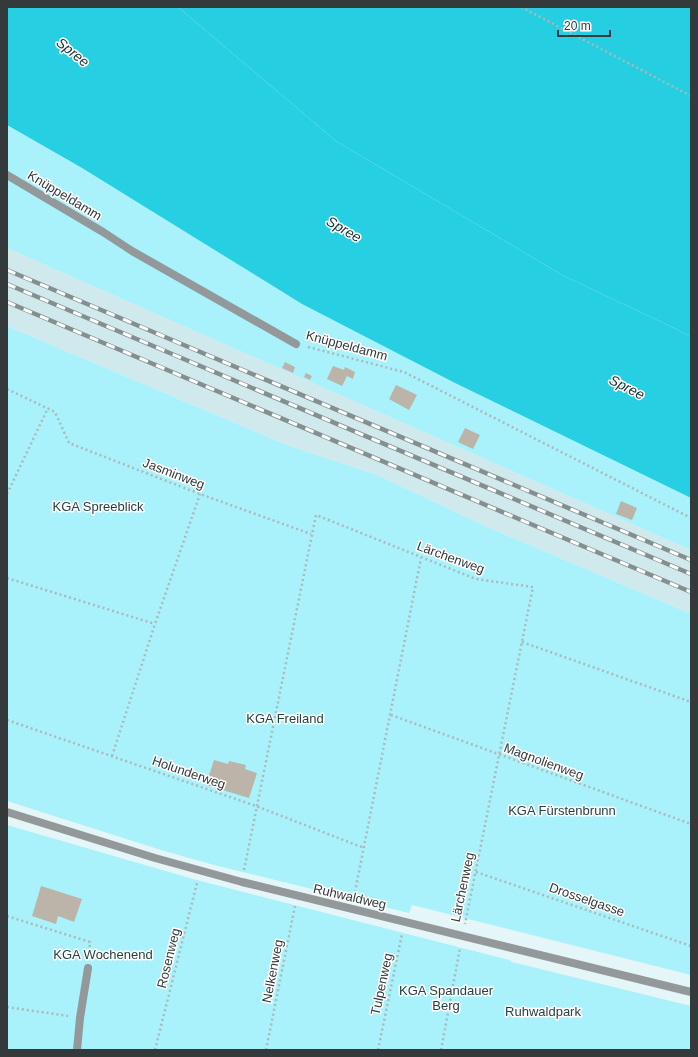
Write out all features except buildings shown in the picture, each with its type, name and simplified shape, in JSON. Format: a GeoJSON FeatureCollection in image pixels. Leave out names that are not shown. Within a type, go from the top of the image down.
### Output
{"type":"FeatureCollection","features":[{"type":"Feature","properties":{"kind":"street","name":"Knüppeldamm"},"geometry":{"type":"LineString","coordinates":[[7,175],[132,251],[296,344]]}},
{"type":"Feature","properties":{"kind":"street","name":"Ruhwaldweg"},"geometry":{"type":"LineString","coordinates":[[7,812],[200,871],[691,992]]}},
{"type":"Feature","properties":{"kind":"street"},"geometry":{"type":"LineString","coordinates":[[76,1050],[88,968]]}},
{"type":"Feature","properties":{"kind":"path"},"geometry":{"type":"LineString","coordinates":[[520,7],[691,96]]}},
{"type":"Feature","properties":{"kind":"path","name":"Knüppeldamm"},"geometry":{"type":"LineString","coordinates":[[296,344],[404,372],[691,518]]}},
{"type":"Feature","properties":{"kind":"path"},"geometry":{"type":"LineString","coordinates":[[7,389],[48,408],[7,494]]}},
{"type":"Feature","properties":{"kind":"path","name":"Jasminweg"},"geometry":{"type":"LineString","coordinates":[[48,408],[55,412],[69,443],[200,494],[311,534]]}},
{"type":"Feature","properties":{"kind":"path"},"geometry":{"type":"LineString","coordinates":[[112,756],[155,624],[200,494]]}},
{"type":"Feature","properties":{"kind":"path","name":"Lärchenweg"},"geometry":{"type":"LineString","coordinates":[[242,882],[256,806],[316,515],[476,579],[533,587],[462,936],[441,1050]]}},
{"type":"Feature","properties":{"kind":"path"},"geometry":{"type":"LineString","coordinates":[[352,909],[421,558]]}},
{"type":"Feature","properties":{"kind":"path"},"geometry":{"type":"LineString","coordinates":[[7,578],[155,624]]}},
{"type":"Feature","properties":{"kind":"path"},"geometry":{"type":"LineString","coordinates":[[522,642],[691,702]]}},
{"type":"Feature","properties":{"kind":"path","name":"Magnolienweg"},"geometry":{"type":"LineString","coordinates":[[391,715],[691,824]]}},
{"type":"Feature","properties":{"kind":"path","name":"Holunderweg"},"geometry":{"type":"LineString","coordinates":[[7,720],[256,806],[364,848]]}},
{"type":"Feature","properties":{"kind":"path","name":"Rosenweg"},"geometry":{"type":"LineString","coordinates":[[154,1050],[200,871]]}},
{"type":"Feature","properties":{"kind":"path","name":"Drosselgasse"},"geometry":{"type":"LineString","coordinates":[[476,872],[691,946]]}},
{"type":"Feature","properties":{"kind":"path","name":"Nelkenweg"},"geometry":{"type":"LineString","coordinates":[[266,1050],[297,896]]}},
{"type":"Feature","properties":{"kind":"path"},"geometry":{"type":"LineString","coordinates":[[7,916],[90,942]]}},
{"type":"Feature","properties":{"kind":"path","name":"Tulpenweg"},"geometry":{"type":"LineString","coordinates":[[378,1050],[404,922]]}},
{"type":"Feature","properties":{"kind":"path"},"geometry":{"type":"LineString","coordinates":[[7,1007],[80,1018]]}},
{"type":"Feature","properties":{"kind":"shaded area"},"geometry":{"type":"Polygon","coordinates":[[[178,7],[691,7],[691,337],[564,276],[336,141],[178,7]]]}},
{"type":"Feature","properties":{"kind":"shaded area"},"geometry":{"type":"Polygon","coordinates":[[[7,248],[691,550],[691,614],[485,526],[377,475],[289,446],[7,326],[7,248]]]}},
{"type":"Feature","properties":{"kind":"green space"},"geometry":{"type":"Polygon","coordinates":[[[7,125],[82,168],[302,304],[453,382],[691,498],[691,550],[7,248],[7,125]]]}},
{"type":"Feature","properties":{"kind":"green space"},"geometry":{"type":"Polygon","coordinates":[[[7,326],[289,446],[377,475],[485,526],[691,614],[691,975],[412,905],[409,913],[214,865],[161,850],[7,801],[7,326]]]}},
{"type":"Feature","properties":{"kind":"green space","name":"KGA Wochenend"},"geometry":{"type":"Polygon","coordinates":[[[7,825],[193,879],[512,962],[691,1006],[691,1050],[7,1050],[7,825]]]}},
{"type":"Feature","properties":{"kind":"water","name":"Spree"},"geometry":{"type":"Polygon","coordinates":[[[7,7],[178,7],[336,141],[564,276],[691,337],[691,498],[453,382],[302,304],[82,168],[7,125],[7,7]]]}},
{"type":"Feature","properties":{"kind":"railway"},"geometry":{"type":"LineString","coordinates":[[7,270],[691,560]]}},
{"type":"Feature","properties":{"kind":"railway"},"geometry":{"type":"LineString","coordinates":[[7,284],[691,574]]}},
{"type":"Feature","properties":{"kind":"railway"},"geometry":{"type":"LineString","coordinates":[[7,302],[691,592]]}},
{"type":"Feature","properties":{"kind":"park label","name":"KGA Spreeblick"},"geometry":{"type":"Point","coordinates":[98,506]}},
{"type":"Feature","properties":{"kind":"park label","name":"KGA Freiland"},"geometry":{"type":"Point","coordinates":[285,718]}},
{"type":"Feature","properties":{"kind":"park label","name":"KGA Fürstenbrunn"},"geometry":{"type":"Point","coordinates":[562,810]}},
{"type":"Feature","properties":{"kind":"park label","name":"KGA Spandauer Berg"},"geometry":{"type":"Point","coordinates":[446,998]}},
{"type":"Feature","properties":{"kind":"park label","name":"Ruhwaldpark"},"geometry":{"type":"Point","coordinates":[543,1011]}}]}
